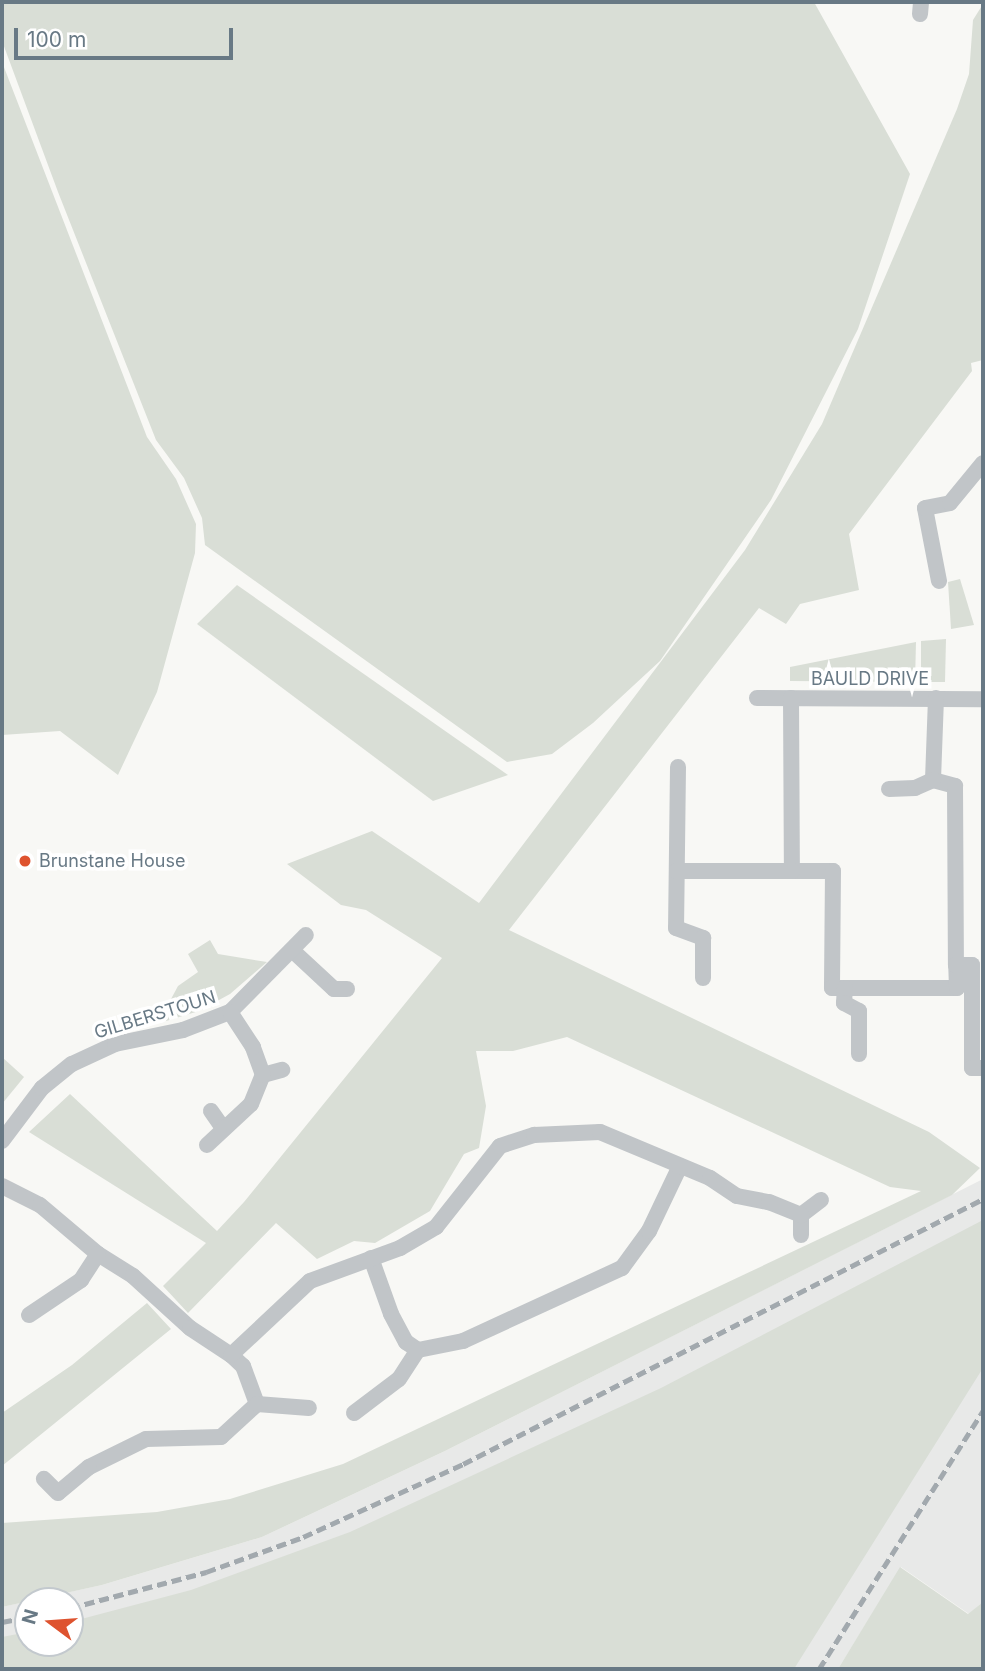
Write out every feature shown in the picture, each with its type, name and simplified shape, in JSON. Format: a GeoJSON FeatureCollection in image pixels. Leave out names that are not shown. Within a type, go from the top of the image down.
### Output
{"type":"FeatureCollection","features":[{"type":"Feature","properties":{"kind":"street"},"geometry":{"type":"LineString","coordinates":[[939,581],[925,508],[950,503],[983,463]]}},
{"type":"Feature","properties":{"kind":"street","name":"BAULD DRIVE"},"geometry":{"type":"LineString","coordinates":[[757,698],[983,699]]}},
{"type":"Feature","properties":{"kind":"street"},"geometry":{"type":"LineString","coordinates":[[791,698],[792,871]]}},
{"type":"Feature","properties":{"kind":"street"},"geometry":{"type":"LineString","coordinates":[[933,780],[936,698]]}},
{"type":"Feature","properties":{"kind":"street"},"geometry":{"type":"LineString","coordinates":[[678,767],[676,928],[703,938],[703,978]]}},
{"type":"Feature","properties":{"kind":"street"},"geometry":{"type":"LineString","coordinates":[[889,789],[915,788],[933,780],[955,786],[971,965],[972,1068],[983,1068]]}},
{"type":"Feature","properties":{"kind":"street"},"geometry":{"type":"LineString","coordinates":[[677,871],[833,871],[832,988],[957,988],[971,965]]}},
{"type":"Feature","properties":{"kind":"street","name":"GILBERSTOUN"},"geometry":{"type":"LineString","coordinates":[[2,1141],[42,1088],[72,1064],[115,1044],[183,1030],[230,1012],[306,935]]}},
{"type":"Feature","properties":{"kind":"street"},"geometry":{"type":"LineString","coordinates":[[293,951],[336,993]]}},
{"type":"Feature","properties":{"kind":"street"},"geometry":{"type":"LineString","coordinates":[[845,988],[844,1003],[859,1011],[859,1054]]}},
{"type":"Feature","properties":{"kind":"street","name":"GILBERSTOUN"},"geometry":{"type":"LineString","coordinates":[[230,1012],[253,1047],[263,1075]]}},
{"type":"Feature","properties":{"kind":"street"},"geometry":{"type":"LineString","coordinates":[[207,1145],[222,1127],[251,1104],[263,1075],[282,1070]]}},
{"type":"Feature","properties":{"kind":"street"},"geometry":{"type":"LineString","coordinates":[[211,1111],[222,1127]]}},
{"type":"Feature","properties":{"kind":"street"},"geometry":{"type":"LineString","coordinates":[[231,1355],[310,1281],[400,1248],[436,1227],[500,1146],[534,1135],[600,1132],[680,1166],[737,1196],[769,1202],[801,1216]]}},
{"type":"Feature","properties":{"kind":"street"},"geometry":{"type":"LineString","coordinates":[[371,1258],[391,1314],[406,1342],[418,1350],[463,1341],[622,1268],[649,1231],[680,1166]]}},
{"type":"Feature","properties":{"kind":"street"},"geometry":{"type":"LineString","coordinates":[[2,1186],[40,1205],[98,1254],[133,1276],[190,1328],[231,1355],[243,1366],[257,1404]]}},
{"type":"Feature","properties":{"kind":"street"},"geometry":{"type":"LineString","coordinates":[[801,1216],[821,1200]]}},
{"type":"Feature","properties":{"kind":"street"},"geometry":{"type":"LineString","coordinates":[[801,1216],[801,1235]]}},
{"type":"Feature","properties":{"kind":"street"},"geometry":{"type":"LineString","coordinates":[[29,1315],[81,1280],[98,1254]]}},
{"type":"Feature","properties":{"kind":"street"},"geometry":{"type":"LineString","coordinates":[[354,1413],[399,1379],[418,1350]]}},
{"type":"Feature","properties":{"kind":"street"},"geometry":{"type":"LineString","coordinates":[[44,1479],[58,1493],[89,1467],[146,1440],[221,1437],[257,1404],[309,1408]]}},
{"type":"Feature","properties":{"kind":"shaded area"},"geometry":{"type":"Polygon","coordinates":[[[2,2],[814,2],[910,174],[858,329],[771,500],[660,661],[593,723],[552,754],[507,762],[205,545],[202,518],[184,478],[156,440],[58,192],[2,41],[2,2]]]}},
{"type":"Feature","properties":{"kind":"shaded area"},"geometry":{"type":"Polygon","coordinates":[[[983,4],[983,360],[971,363],[972,371],[849,534],[859,590],[800,604],[786,624],[759,608],[509,930],[929,1132],[980,1168],[952,1195],[445,1451],[262,1537],[84,1589],[14,1587],[14,1604],[2,1607],[2,1523],[157,1512],[230,1499],[343,1464],[921,1191],[890,1187],[567,1037],[513,1051],[476,1051],[486,1106],[479,1148],[464,1154],[430,1211],[375,1243],[354,1241],[317,1259],[276,1223],[188,1313],[163,1286],[206,1243],[29,1132],[70,1094],[217,1231],[244,1202],[442,958],[366,910],[341,905],[287,864],[372,831],[479,903],[745,550],[822,424],[957,109],[969,74],[973,20],[983,4]]]}},
{"type":"Feature","properties":{"kind":"shaded area"},"geometry":{"type":"Polygon","coordinates":[[[2,62],[147,437],[176,479],[196,524],[195,553],[157,692],[118,775],[60,731],[2,735],[2,62]]]}},
{"type":"Feature","properties":{"kind":"shaded area"},"geometry":{"type":"Polygon","coordinates":[[[960,579],[974,625],[951,629],[948,582],[960,579]]]}},
{"type":"Feature","properties":{"kind":"shaded area"},"geometry":{"type":"Polygon","coordinates":[[[237,585],[508,775],[433,801],[197,624],[237,585]]]}},
{"type":"Feature","properties":{"kind":"shaded area"},"geometry":{"type":"Polygon","coordinates":[[[946,639],[945,682],[921,682],[921,641],[946,639]]]}},
{"type":"Feature","properties":{"kind":"shaded area"},"geometry":{"type":"Polygon","coordinates":[[[916,642],[915,682],[790,681],[790,667],[916,642]]]}},
{"type":"Feature","properties":{"kind":"shaded area"},"geometry":{"type":"Polygon","coordinates":[[[210,940],[218,954],[267,962],[230,994],[199,1011],[166,1021],[163,1014],[178,986],[198,972],[188,954],[210,940]]]}},
{"type":"Feature","properties":{"kind":"shaded area"},"geometry":{"type":"Polygon","coordinates":[[[2,1057],[24,1077],[2,1104],[2,1057]]]}},
{"type":"Feature","properties":{"kind":"shaded area"},"geometry":{"type":"Polygon","coordinates":[[[983,1179],[983,1602],[969,1614],[901,1567],[838,1669],[2,1669],[2,1607],[14,1604],[14,1657],[84,1657],[84,1589],[262,1537],[445,1451],[983,1179]]]}},
{"type":"Feature","properties":{"kind":"shaded area"},"geometry":{"type":"Polygon","coordinates":[[[983,1220],[983,1368],[794,1669],[2,1669],[2,1637],[14,1635],[14,1657],[84,1657],[84,1618],[191,1590],[350,1532],[661,1388],[983,1220]]]}},
{"type":"Feature","properties":{"kind":"shaded area"},"geometry":{"type":"Polygon","coordinates":[[[147,1303],[171,1329],[2,1466],[2,1413],[72,1365],[147,1303]]]}},
{"type":"Feature","properties":{"kind":"shaded area"},"geometry":{"type":"Polygon","coordinates":[[[900,1567],[968,1614],[983,1602],[983,1669],[838,1669],[900,1567]]]}},
{"type":"Feature","properties":{"kind":"railway"},"geometry":{"type":"LineString","coordinates":[[84,1604],[206,1572],[303,1537],[463,1464],[983,1199]]}},
{"type":"Feature","properties":{"kind":"railway"},"geometry":{"type":"LineString","coordinates":[[819,1669],[983,1411]]}},
{"type":"Feature","properties":{"kind":"railway"},"geometry":{"type":"LineString","coordinates":[[2,1622],[14,1620]]}},
{"type":"Feature","properties":{"kind":"place","name":"Brunstane House"},"geometry":{"type":"Point","coordinates":[25,861]}}]}
